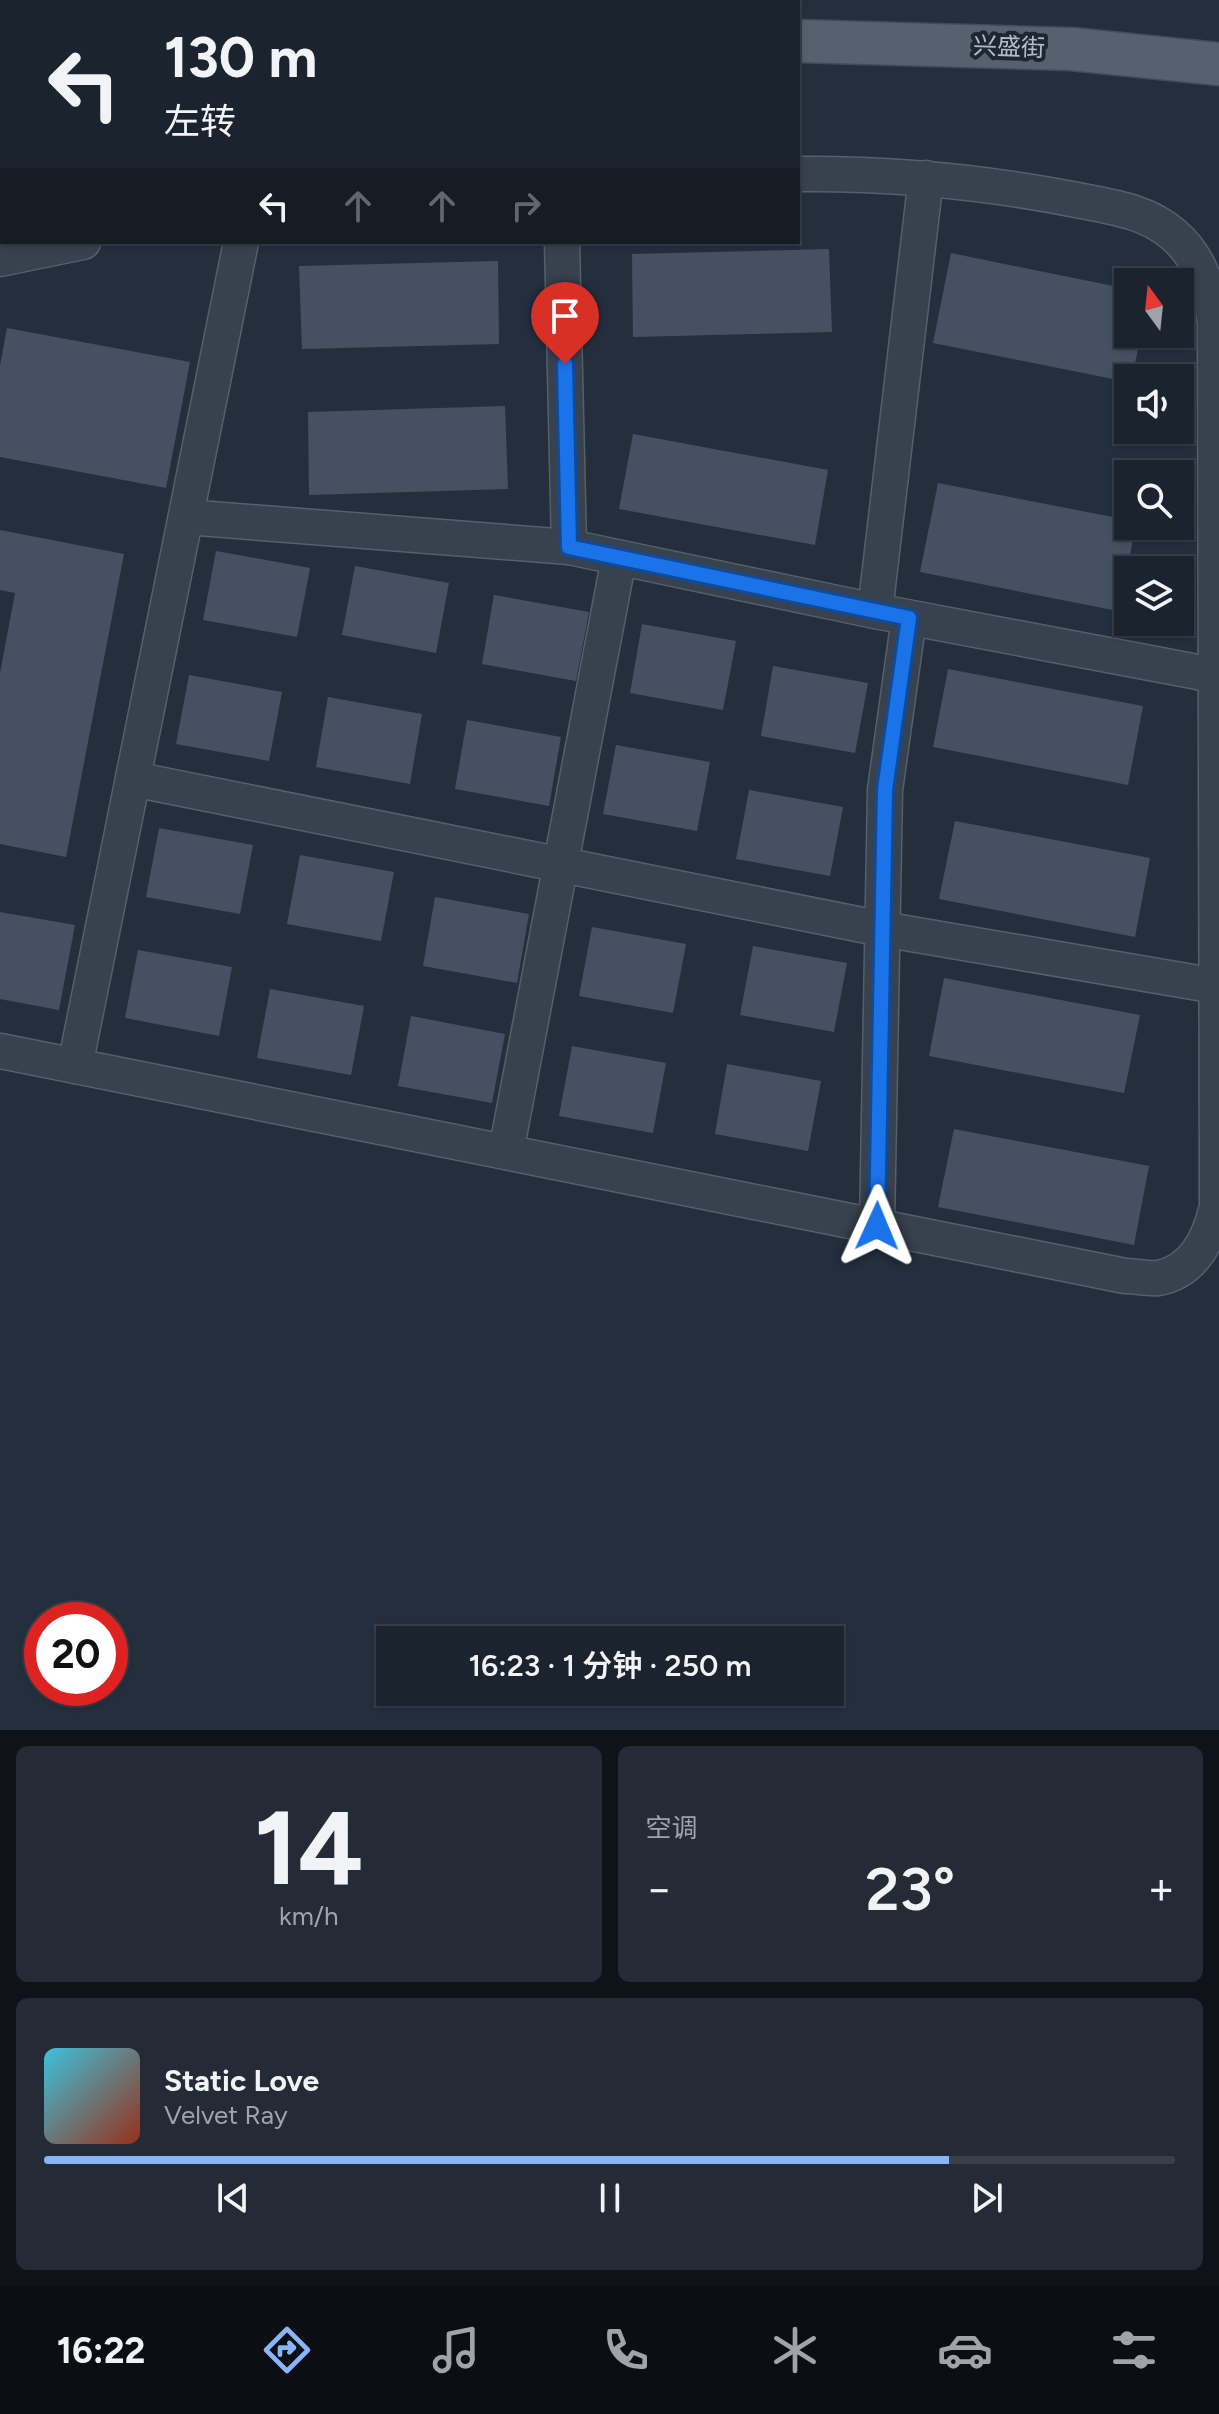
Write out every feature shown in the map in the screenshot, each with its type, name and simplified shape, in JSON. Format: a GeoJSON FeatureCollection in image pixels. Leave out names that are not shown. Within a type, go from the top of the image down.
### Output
{"type":"FeatureCollection","features":[{"type":"Feature","properties":{"kind":"main road","name":"兴盛街"},"geometry":{"type":"LineString","coordinates":[[800,41],[1071,49],[1219,64]]}},
{"type":"Feature","properties":{"kind":"lane"},"geometry":{"type":"LineString","coordinates":[[0,1051],[1125,1276],[1158,1278],[1178,1270],[1205,1243],[1217,1206],[1215,321],[1209,290],[1193,257],[1174,234],[1140,213],[1013,187],[880,173],[800,174]]}},
{"type":"Feature","properties":{"kind":"lane"},"geometry":{"type":"LineString","coordinates":[[875,611],[926,178]]}},
{"type":"Feature","properties":{"kind":"lane"},"geometry":{"type":"LineString","coordinates":[[0,259],[73,244]]}},
{"type":"Feature","properties":{"kind":"lane"},"geometry":{"type":"LineString","coordinates":[[75,1066],[241,244]]}},
{"type":"Feature","properties":{"kind":"lane"},"geometry":{"type":"LineString","coordinates":[[562,244],[569,547]]}},
{"type":"Feature","properties":{"kind":"lane"},"geometry":{"type":"LineString","coordinates":[[186,517],[569,547],[909,618],[1217,676]]}},
{"type":"Feature","properties":{"kind":"lane"},"geometry":{"type":"LineString","coordinates":[[506,1152],[619,558]]}},
{"type":"Feature","properties":{"kind":"lane"},"geometry":{"type":"LineString","coordinates":[[877,1226],[885,790],[909,618]]}},
{"type":"Feature","properties":{"kind":"lane"},"geometry":{"type":"LineString","coordinates":[[133,779],[882,929],[1216,986]]}},
{"type":"Feature","properties":{"kind":"building"},"geometry":{"type":"Polygon","coordinates":[[[829,249],[832,332],[633,337],[632,254],[829,249]]]}},
{"type":"Feature","properties":{"kind":"building"},"geometry":{"type":"Polygon","coordinates":[[[951,253],[1114,286],[1114,348],[1138,348],[1135,364],[1114,364],[1114,379],[933,343],[951,253]]]}},
{"type":"Feature","properties":{"kind":"building"},"geometry":{"type":"Polygon","coordinates":[[[498,261],[499,344],[302,349],[299,266],[498,261]]]}},
{"type":"Feature","properties":{"kind":"building"},"geometry":{"type":"Polygon","coordinates":[[[7,328],[190,362],[166,488],[0,457],[0,366],[7,328]]]}},
{"type":"Feature","properties":{"kind":"building"},"geometry":{"type":"Polygon","coordinates":[[[505,406],[508,489],[309,495],[308,412],[505,406]]]}},
{"type":"Feature","properties":{"kind":"building"},"geometry":{"type":"Polygon","coordinates":[[[633,434],[828,470],[815,545],[619,509],[633,434]]]}},
{"type":"Feature","properties":{"kind":"building"},"geometry":{"type":"Polygon","coordinates":[[[938,483],[1114,517],[1114,540],[1133,540],[1130,556],[1114,556],[1114,610],[920,572],[938,483]]]}},
{"type":"Feature","properties":{"kind":"building"},"geometry":{"type":"Polygon","coordinates":[[[0,530],[124,554],[66,857],[0,844],[0,673],[15,593],[0,590],[0,530]]]}},
{"type":"Feature","properties":{"kind":"building"},"geometry":{"type":"Polygon","coordinates":[[[216,551],[310,568],[297,637],[203,620],[216,551]]]}},
{"type":"Feature","properties":{"kind":"building"},"geometry":{"type":"Polygon","coordinates":[[[355,566],[449,583],[436,653],[342,635],[355,566]]]}},
{"type":"Feature","properties":{"kind":"building"},"geometry":{"type":"Polygon","coordinates":[[[494,595],[589,612],[576,681],[482,664],[494,595]]]}},
{"type":"Feature","properties":{"kind":"building"},"geometry":{"type":"Polygon","coordinates":[[[642,624],[736,641],[723,710],[630,693],[642,624]]]}},
{"type":"Feature","properties":{"kind":"building"},"geometry":{"type":"Polygon","coordinates":[[[773,666],[868,683],[855,753],[761,736],[773,666]]]}},
{"type":"Feature","properties":{"kind":"building"},"geometry":{"type":"Polygon","coordinates":[[[948,669],[1143,706],[1128,785],[933,747],[948,669]]]}},
{"type":"Feature","properties":{"kind":"building"},"geometry":{"type":"Polygon","coordinates":[[[189,675],[282,692],[269,761],[176,744],[189,675]]]}},
{"type":"Feature","properties":{"kind":"building"},"geometry":{"type":"Polygon","coordinates":[[[328,697],[422,714],[410,784],[316,767],[328,697]]]}},
{"type":"Feature","properties":{"kind":"building"},"geometry":{"type":"Polygon","coordinates":[[[467,720],[561,737],[549,806],[455,789],[467,720]]]}},
{"type":"Feature","properties":{"kind":"building"},"geometry":{"type":"Polygon","coordinates":[[[616,745],[710,762],[697,831],[603,814],[616,745]]]}},
{"type":"Feature","properties":{"kind":"building"},"geometry":{"type":"Polygon","coordinates":[[[749,790],[843,807],[830,876],[736,859],[749,790]]]}},
{"type":"Feature","properties":{"kind":"building"},"geometry":{"type":"Polygon","coordinates":[[[955,821],[1150,858],[1135,937],[939,899],[955,821]]]}},
{"type":"Feature","properties":{"kind":"building"},"geometry":{"type":"Polygon","coordinates":[[[159,828],[253,845],[240,914],[146,897],[159,828]]]}},
{"type":"Feature","properties":{"kind":"building"},"geometry":{"type":"Polygon","coordinates":[[[300,855],[394,872],[381,941],[287,924],[300,855]]]}},
{"type":"Feature","properties":{"kind":"building"},"geometry":{"type":"Polygon","coordinates":[[[435,897],[529,914],[517,983],[423,966],[435,897]]]}},
{"type":"Feature","properties":{"kind":"building"},"geometry":{"type":"Polygon","coordinates":[[[0,912],[75,925],[59,1010],[0,999],[0,912]]]}},
{"type":"Feature","properties":{"kind":"building"},"geometry":{"type":"Polygon","coordinates":[[[592,927],[686,944],[673,1013],[579,996],[592,927]]]}},
{"type":"Feature","properties":{"kind":"building"},"geometry":{"type":"Polygon","coordinates":[[[753,946],[847,963],[834,1032],[740,1015],[753,946]]]}},
{"type":"Feature","properties":{"kind":"building"},"geometry":{"type":"Polygon","coordinates":[[[138,950],[232,967],[219,1036],[125,1018],[138,950]]]}},
{"type":"Feature","properties":{"kind":"building"},"geometry":{"type":"Polygon","coordinates":[[[944,978],[1140,1015],[1124,1093],[929,1056],[944,978]]]}},
{"type":"Feature","properties":{"kind":"building"},"geometry":{"type":"Polygon","coordinates":[[[270,989],[364,1006],[351,1075],[257,1058],[270,989]]]}},
{"type":"Feature","properties":{"kind":"building"},"geometry":{"type":"Polygon","coordinates":[[[411,1016],[505,1034],[492,1103],[398,1086],[411,1016]]]}},
{"type":"Feature","properties":{"kind":"building"},"geometry":{"type":"Polygon","coordinates":[[[572,1046],[666,1063],[653,1133],[559,1116],[572,1046]]]}},
{"type":"Feature","properties":{"kind":"building"},"geometry":{"type":"Polygon","coordinates":[[[727,1064],[821,1081],[808,1151],[715,1134],[727,1064]]]}},
{"type":"Feature","properties":{"kind":"building"},"geometry":{"type":"Polygon","coordinates":[[[954,1129],[1149,1166],[1134,1245],[938,1207],[954,1129]]]}},
{"type":"Feature","properties":{"kind":"route"},"geometry":{"type":"LineString","coordinates":[[565,364],[569,547],[909,618],[885,790],[877,1226]]}}]}
